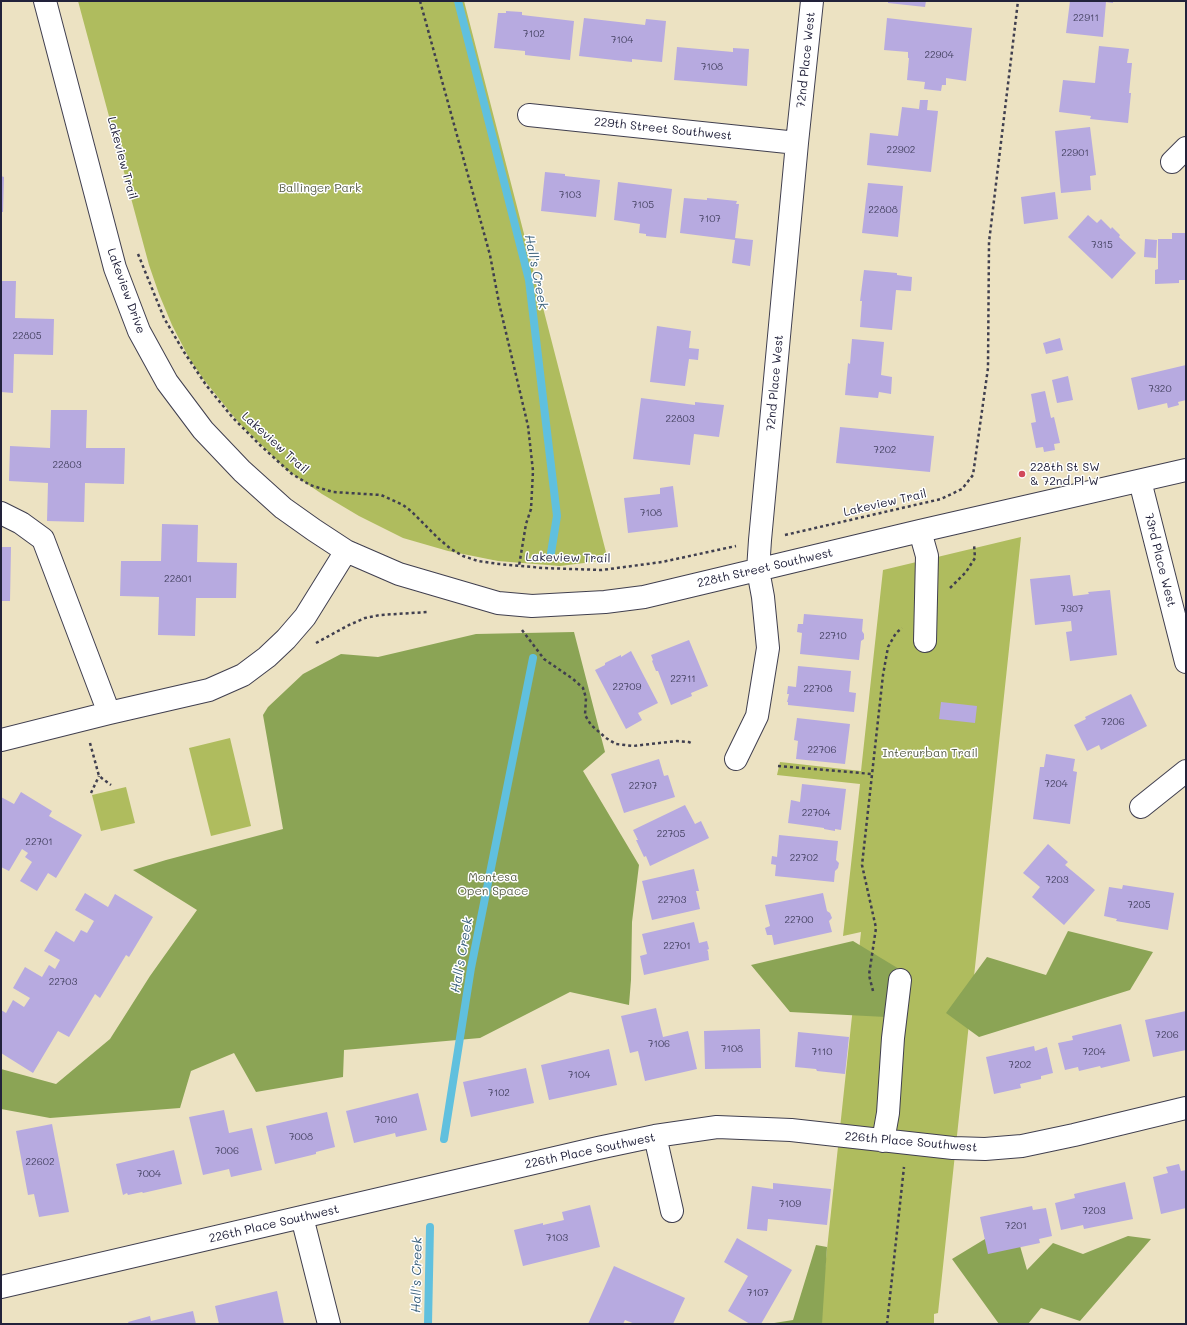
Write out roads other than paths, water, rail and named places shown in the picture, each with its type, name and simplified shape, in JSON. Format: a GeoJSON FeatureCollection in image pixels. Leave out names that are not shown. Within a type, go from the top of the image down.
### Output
{"type":"FeatureCollection","features":[{"type":"Feature","properties":{"kind":"street","name":"Lakeview Drive"},"geometry":{"type":"LineString","coordinates":[[45,1],[116,268],[139,331],[146,344],[167,382],[203,430],[242,471],[283,508],[346,551]]}},
{"type":"Feature","properties":{"kind":"street","name":"72nd Place West"},"geometry":{"type":"LineString","coordinates":[[736,759],[757,716],[768,648],[763,597],[758,570],[797,143],[812,1]]}},
{"type":"Feature","properties":{"kind":"street","name":"229th Street Southwest"},"geometry":{"type":"LineString","coordinates":[[529,114],[797,143]]}},
{"type":"Feature","properties":{"kind":"street","name":"228th Street Southwest"},"geometry":{"type":"LineString","coordinates":[[346,551],[399,574],[498,603],[532,606],[605,602],[644,597],[920,531],[1186,470]]}},
{"type":"Feature","properties":{"kind":"street","name":"73rd Place West"},"geometry":{"type":"LineString","coordinates":[[1140,481],[1186,662]]}},
{"type":"Feature","properties":{"kind":"street"},"geometry":{"type":"LineString","coordinates":[[1,513],[21,523],[43,539],[109,713]]}},
{"type":"Feature","properties":{"kind":"street"},"geometry":{"type":"LineString","coordinates":[[920,531],[927,556],[925,641]]}},
{"type":"Feature","properties":{"kind":"street"},"geometry":{"type":"LineString","coordinates":[[1,740],[209,690],[243,675],[267,657],[286,639],[305,617],[346,551]]}},
{"type":"Feature","properties":{"kind":"street"},"geometry":{"type":"LineString","coordinates":[[1141,806],[1186,771]]}},
{"type":"Feature","properties":{"kind":"street"},"geometry":{"type":"LineString","coordinates":[[883,1141],[888,1113],[893,1038],[900,980]]}},
{"type":"Feature","properties":{"kind":"street","name":"226th Place Southwest"},"geometry":{"type":"LineString","coordinates":[[1,1287],[655,1136],[717,1127],[791,1130],[883,1141],[985,1149],[1022,1146],[1186,1108]]}},
{"type":"Feature","properties":{"kind":"street"},"geometry":{"type":"LineString","coordinates":[[655,1136],[672,1211]]}},
{"type":"Feature","properties":{"kind":"street"},"geometry":{"type":"LineString","coordinates":[[302,1217],[329,1324]]}},
{"type":"Feature","properties":{"kind":"waterway","name":"Hall's Creek"},"geometry":{"type":"LineString","coordinates":[[458,1],[529,280],[557,516],[551,553]]}},
{"type":"Feature","properties":{"kind":"waterway","name":"Hall's Creek"},"geometry":{"type":"LineString","coordinates":[[444,1139],[471,968],[533,658]]}},
{"type":"Feature","properties":{"kind":"waterway","name":"Hall's Creek"},"geometry":{"type":"LineString","coordinates":[[428,1324],[430,1227]]}},
{"type":"Feature","properties":{"kind":"place","name":"228th St SW & 72nd Pl W"},"geometry":{"type":"Point","coordinates":[1022,474]}},
{"type":"Feature","properties":{"kind":"park label","name":"Ballinger Park"},"geometry":{"type":"Point","coordinates":[320,188]}},
{"type":"Feature","properties":{"kind":"park label","name":"Interurban Trail"},"geometry":{"type":"Point","coordinates":[930,753]}},
{"type":"Feature","properties":{"kind":"park label","name":"Montesa Open Space"},"geometry":{"type":"Point","coordinates":[493,884]}}]}
